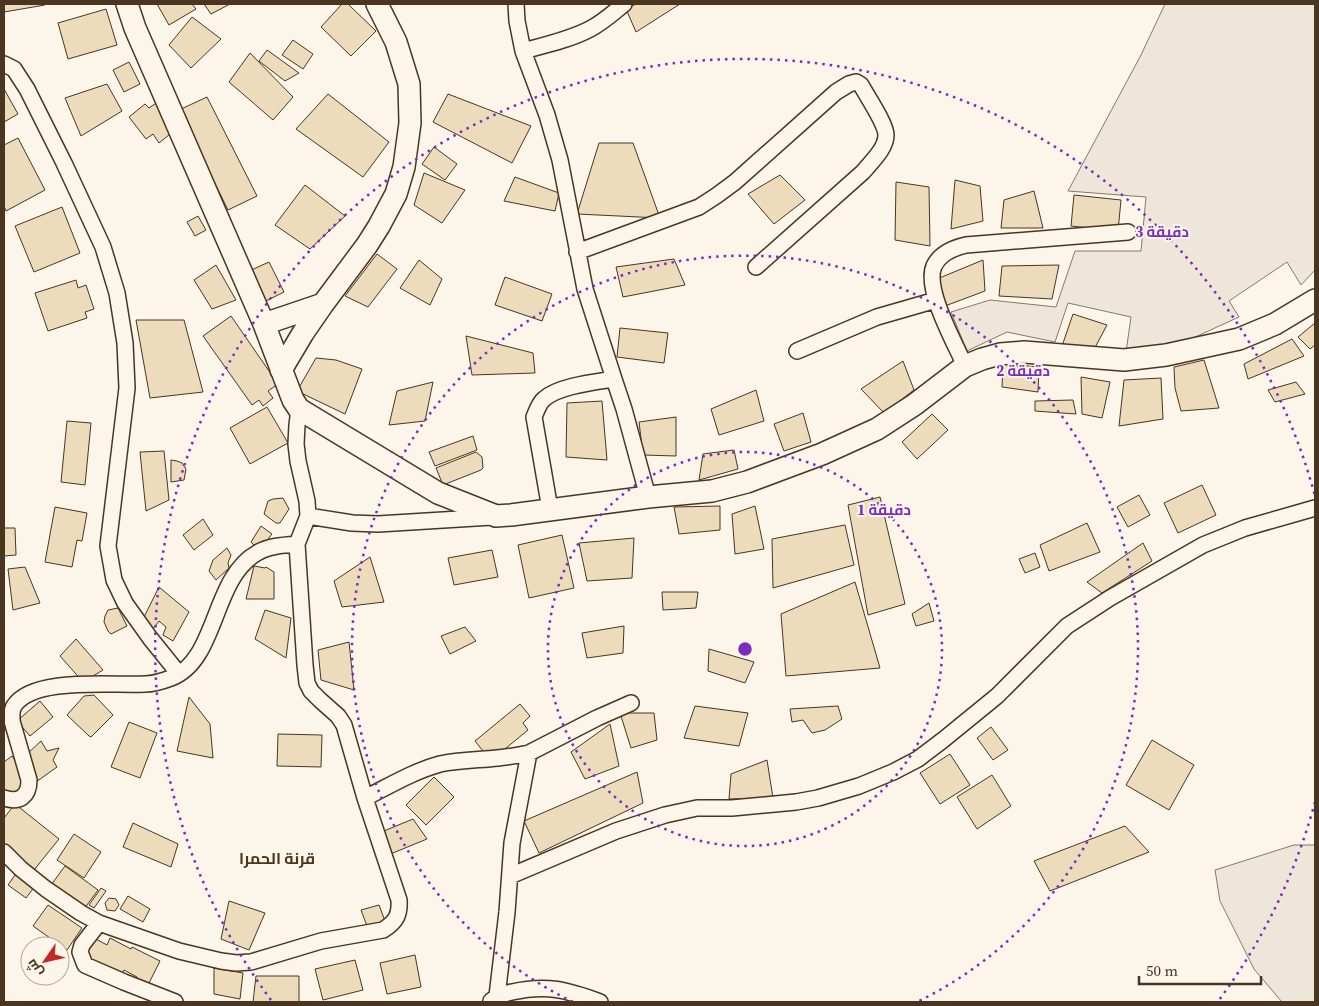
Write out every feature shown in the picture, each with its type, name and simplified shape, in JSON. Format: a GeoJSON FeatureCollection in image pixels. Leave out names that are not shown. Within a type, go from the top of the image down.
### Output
{"type":"FeatureCollection","features":[{"type":"Feature","properties":{"kind":"street"},"geometry":{"type":"LineString","coordinates":[[127,4],[135,28],[264,324],[293,400],[299,409],[438,493],[496,516]]}},
{"type":"Feature","properties":{"kind":"street"},"geometry":{"type":"LineString","coordinates":[[281,370],[323,304],[379,226],[396,194],[404,167],[410,123],[409,84],[396,42],[377,4]]}},
{"type":"Feature","properties":{"kind":"street"},"geometry":{"type":"LineString","coordinates":[[516,4],[517,21],[523,51],[547,115],[560,160],[587,296],[624,409],[648,497]]}},
{"type":"Feature","properties":{"kind":"street"},"geometry":{"type":"LineString","coordinates":[[523,51],[589,30],[624,4]]}},
{"type":"Feature","properties":{"kind":"street"},"geometry":{"type":"LineString","coordinates":[[4,64],[14,69],[27,89],[64,163],[103,247],[117,294],[125,343],[127,388],[108,546],[114,580],[125,604],[179,674]]}},
{"type":"Feature","properties":{"kind":"street"},"geometry":{"type":"LineString","coordinates":[[577,252],[699,207],[734,182],[836,92],[856,82],[861,86],[884,125],[886,135],[883,146],[863,172],[756,267]]}},
{"type":"Feature","properties":{"kind":"street"},"geometry":{"type":"LineString","coordinates":[[966,366],[936,300],[932,278],[934,266],[945,253],[966,245],[1128,232]]}},
{"type":"Feature","properties":{"kind":"street"},"geometry":{"type":"LineString","coordinates":[[797,351],[877,316],[936,300]]}},
{"type":"Feature","properties":{"kind":"street"},"geometry":{"type":"LineString","coordinates":[[308,516],[352,523],[378,524],[496,516],[712,491],[747,482],[822,454],[876,429],[914,405],[966,366],[982,359],[1000,354],[1024,352],[1124,360],[1166,356],[1239,339],[1275,324],[1315,300]]}},
{"type":"Feature","properties":{"kind":"street"},"geometry":{"type":"LineString","coordinates":[[264,324],[323,304]]}},
{"type":"Feature","properties":{"kind":"street"},"geometry":{"type":"LineString","coordinates":[[550,509],[534,416],[538,406],[543,400],[556,392],[614,379]]}},
{"type":"Feature","properties":{"kind":"street"},"geometry":{"type":"LineString","coordinates":[[4,852],[21,869],[46,889],[98,923],[179,951],[221,961],[251,962],[321,941],[383,930],[397,918],[400,909],[399,900],[365,798],[344,725],[333,711],[315,696],[307,683],[304,665],[297,544],[308,516],[308,500],[298,461],[296,444],[299,409]]}},
{"type":"Feature","properties":{"kind":"street"},"geometry":{"type":"LineString","coordinates":[[510,876],[616,831],[665,815],[697,808],[741,807],[818,798],[859,786],[893,772],[918,759],[943,740],[997,696],[1068,626],[1110,598],[1203,545],[1246,528],[1315,508]]}},
{"type":"Feature","properties":{"kind":"street"},"geometry":{"type":"LineString","coordinates":[[4,798],[12,801],[19,799],[24,796],[29,788],[29,780],[12,721],[12,712],[15,704],[34,691],[45,688],[78,684],[147,684],[179,674],[196,658],[208,635],[231,580],[246,561],[258,552],[276,546],[297,544]]}},
{"type":"Feature","properties":{"kind":"street"},"geometry":{"type":"LineString","coordinates":[[365,798],[411,775],[438,765],[454,761],[529,753],[631,703]]}},
{"type":"Feature","properties":{"kind":"street"},"geometry":{"type":"LineString","coordinates":[[529,753],[512,843],[510,876],[495,1000],[529,988],[552,988],[600,1002]]}},
{"type":"Feature","properties":{"kind":"street"},"geometry":{"type":"LineString","coordinates":[[98,923],[82,945],[80,952],[85,965],[174,1002]]}},
{"type":"Feature","properties":{"kind":"shaded area"},"geometry":{"type":"Polygon","coordinates":[[[1165,4],[1315,4],[1315,270],[1301,285],[1287,262],[1229,301],[1239,317],[1182,343],[1126,352],[1131,317],[1068,303],[1055,342],[1007,332],[967,351],[951,312],[990,300],[1056,307],[1075,251],[1141,251],[1146,197],[1068,191],[1141,55],[1165,4]]]}},
{"type":"Feature","properties":{"kind":"shaded area"},"geometry":{"type":"Polygon","coordinates":[[[1294,845],[1315,845],[1315,1002],[1282,1002],[1254,969],[1220,901],[1215,870],[1294,845]]]}},
{"type":"Feature","properties":{"kind":"building"},"geometry":{"type":"Polygon","coordinates":[[[4,4],[45,4],[45,5],[4,12],[4,4]]]}},
{"type":"Feature","properties":{"kind":"building"},"geometry":{"type":"Polygon","coordinates":[[[157,4],[192,4],[196,9],[169,25],[157,4]]]}},
{"type":"Feature","properties":{"kind":"building"},"geometry":{"type":"Polygon","coordinates":[[[204,4],[230,4],[211,14],[204,4]]]}},
{"type":"Feature","properties":{"kind":"building"},"geometry":{"type":"Polygon","coordinates":[[[342,4],[348,4],[376,31],[351,56],[321,27],[342,4]]]}},
{"type":"Feature","properties":{"kind":"building"},"geometry":{"type":"Polygon","coordinates":[[[636,4],[680,4],[636,32],[626,9],[636,4]]]}},
{"type":"Feature","properties":{"kind":"building"},"geometry":{"type":"Polygon","coordinates":[[[106,9],[117,45],[68,59],[58,23],[106,9]]]}},
{"type":"Feature","properties":{"kind":"building"},"geometry":{"type":"Polygon","coordinates":[[[192,17],[221,39],[191,68],[169,45],[192,17]]]}},
{"type":"Feature","properties":{"kind":"building"},"geometry":{"type":"Polygon","coordinates":[[[293,40],[313,54],[303,69],[282,55],[293,40]]]}},
{"type":"Feature","properties":{"kind":"building"},"geometry":{"type":"Polygon","coordinates":[[[267,50],[299,73],[285,81],[259,61],[267,50]]]}},
{"type":"Feature","properties":{"kind":"building"},"geometry":{"type":"Polygon","coordinates":[[[250,53],[293,97],[273,120],[229,82],[250,53]]]}},
{"type":"Feature","properties":{"kind":"building"},"geometry":{"type":"Polygon","coordinates":[[[129,62],[140,84],[124,92],[113,70],[129,62]]]}},
{"type":"Feature","properties":{"kind":"building"},"geometry":{"type":"Polygon","coordinates":[[[107,84],[122,111],[81,136],[65,98],[107,84]]]}},
{"type":"Feature","properties":{"kind":"building"},"geometry":{"type":"Polygon","coordinates":[[[4,89],[18,114],[4,122],[4,89]]]}},
{"type":"Feature","properties":{"kind":"building"},"geometry":{"type":"Polygon","coordinates":[[[328,94],[389,142],[363,177],[296,129],[328,94]]]}},
{"type":"Feature","properties":{"kind":"building"},"geometry":{"type":"Polygon","coordinates":[[[448,94],[531,126],[512,163],[433,122],[448,94]]]}},
{"type":"Feature","properties":{"kind":"building"},"geometry":{"type":"Polygon","coordinates":[[[207,97],[257,196],[228,210],[179,110],[207,97]]]}},
{"type":"Feature","properties":{"kind":"building"},"geometry":{"type":"Polygon","coordinates":[[[159,101],[175,130],[159,143],[153,134],[146,139],[129,117],[145,104],[149,108],[159,101]]]}},
{"type":"Feature","properties":{"kind":"building"},"geometry":{"type":"Polygon","coordinates":[[[18,138],[45,190],[6,211],[4,206],[4,145],[18,138]]]}},
{"type":"Feature","properties":{"kind":"building"},"geometry":{"type":"Polygon","coordinates":[[[599,143],[633,143],[660,218],[577,214],[599,143]]]}},
{"type":"Feature","properties":{"kind":"building"},"geometry":{"type":"Polygon","coordinates":[[[434,147],[457,164],[445,180],[422,164],[434,147]]]}},
{"type":"Feature","properties":{"kind":"building"},"geometry":{"type":"Polygon","coordinates":[[[424,173],[465,190],[442,223],[414,205],[424,173]]]}},
{"type":"Feature","properties":{"kind":"building"},"geometry":{"type":"Polygon","coordinates":[[[780,175],[805,200],[774,224],[748,194],[780,175]]]}},
{"type":"Feature","properties":{"kind":"building"},"geometry":{"type":"Polygon","coordinates":[[[515,177],[559,193],[555,211],[504,201],[515,177]]]}},
{"type":"Feature","properties":{"kind":"building"},"geometry":{"type":"Polygon","coordinates":[[[955,180],[980,186],[983,221],[951,229],[955,180]]]}},
{"type":"Feature","properties":{"kind":"building"},"geometry":{"type":"Polygon","coordinates":[[[896,182],[929,187],[930,246],[895,240],[896,182]]]}},
{"type":"Feature","properties":{"kind":"building"},"geometry":{"type":"Polygon","coordinates":[[[305,185],[345,216],[310,249],[275,225],[305,185]]]}},
{"type":"Feature","properties":{"kind":"building"},"geometry":{"type":"Polygon","coordinates":[[[1034,191],[1043,228],[1001,228],[1004,200],[1034,191]]]}},
{"type":"Feature","properties":{"kind":"building"},"geometry":{"type":"Polygon","coordinates":[[[1074,195],[1121,200],[1118,231],[1071,226],[1074,195]]]}},
{"type":"Feature","properties":{"kind":"building"},"geometry":{"type":"Polygon","coordinates":[[[62,207],[80,253],[34,272],[15,226],[62,207]]]}},
{"type":"Feature","properties":{"kind":"building"},"geometry":{"type":"Polygon","coordinates":[[[198,216],[206,230],[195,236],[187,222],[198,216]]]}},
{"type":"Feature","properties":{"kind":"building"},"geometry":{"type":"Polygon","coordinates":[[[377,254],[397,269],[368,307],[345,296],[377,254]]]}},
{"type":"Feature","properties":{"kind":"building"},"geometry":{"type":"Polygon","coordinates":[[[674,259],[685,285],[623,297],[616,267],[674,259]]]}},
{"type":"Feature","properties":{"kind":"building"},"geometry":{"type":"Polygon","coordinates":[[[419,260],[442,279],[430,305],[400,288],[419,260]]]}},
{"type":"Feature","properties":{"kind":"building"},"geometry":{"type":"Polygon","coordinates":[[[983,260],[985,291],[945,306],[937,279],[983,260]]]}},
{"type":"Feature","properties":{"kind":"building"},"geometry":{"type":"Polygon","coordinates":[[[269,262],[284,292],[262,303],[247,272],[269,262]]]}},
{"type":"Feature","properties":{"kind":"building"},"geometry":{"type":"Polygon","coordinates":[[[216,265],[236,300],[212,309],[194,280],[216,265]]]}},
{"type":"Feature","properties":{"kind":"building"},"geometry":{"type":"Polygon","coordinates":[[[1059,265],[1052,299],[999,296],[1002,266],[1059,265]]]}},
{"type":"Feature","properties":{"kind":"building"},"geometry":{"type":"Polygon","coordinates":[[[505,277],[552,294],[542,321],[495,305],[505,277]]]}},
{"type":"Feature","properties":{"kind":"building"},"geometry":{"type":"Polygon","coordinates":[[[76,280],[78,288],[86,285],[94,309],[85,312],[87,318],[48,331],[35,293],[76,280]]]}},
{"type":"Feature","properties":{"kind":"building"},"geometry":{"type":"Polygon","coordinates":[[[1073,314],[1107,325],[1091,355],[1061,349],[1073,314]]]}},
{"type":"Feature","properties":{"kind":"building"},"geometry":{"type":"Polygon","coordinates":[[[231,316],[278,384],[268,391],[273,398],[263,406],[259,400],[252,405],[203,336],[231,316]]]}},
{"type":"Feature","properties":{"kind":"building"},"geometry":{"type":"Polygon","coordinates":[[[136,320],[184,320],[203,392],[150,398],[136,320]]]}},
{"type":"Feature","properties":{"kind":"building"},"geometry":{"type":"Polygon","coordinates":[[[1315,323],[1315,345],[1310,349],[1298,337],[1315,323]]]}},
{"type":"Feature","properties":{"kind":"building"},"geometry":{"type":"Polygon","coordinates":[[[620,328],[668,333],[664,363],[617,357],[620,328]]]}},
{"type":"Feature","properties":{"kind":"building"},"geometry":{"type":"Polygon","coordinates":[[[466,336],[533,353],[535,373],[472,375],[466,336]]]}},
{"type":"Feature","properties":{"kind":"building"},"geometry":{"type":"Polygon","coordinates":[[[1292,339],[1304,356],[1248,379],[1244,364],[1292,339]]]}},
{"type":"Feature","properties":{"kind":"building"},"geometry":{"type":"Polygon","coordinates":[[[316,358],[336,360],[362,369],[345,414],[297,391],[316,358]]]}},
{"type":"Feature","properties":{"kind":"building"},"geometry":{"type":"Polygon","coordinates":[[[1204,360],[1219,408],[1181,411],[1175,388],[1174,367],[1204,360]]]}},
{"type":"Feature","properties":{"kind":"building"},"geometry":{"type":"Polygon","coordinates":[[[903,361],[914,390],[884,413],[861,389],[903,361]]]}},
{"type":"Feature","properties":{"kind":"building"},"geometry":{"type":"Polygon","coordinates":[[[1003,364],[1039,367],[1038,392],[1002,387],[1003,364]]]}},
{"type":"Feature","properties":{"kind":"building"},"geometry":{"type":"Polygon","coordinates":[[[1081,377],[1110,382],[1102,418],[1082,414],[1081,377]]]}},
{"type":"Feature","properties":{"kind":"building"},"geometry":{"type":"Polygon","coordinates":[[[1161,378],[1163,419],[1119,426],[1124,380],[1161,378]]]}},
{"type":"Feature","properties":{"kind":"building"},"geometry":{"type":"Polygon","coordinates":[[[433,382],[425,421],[389,425],[397,391],[433,382]]]}},
{"type":"Feature","properties":{"kind":"building"},"geometry":{"type":"Polygon","coordinates":[[[1296,382],[1305,394],[1275,402],[1268,390],[1296,382]]]}},
{"type":"Feature","properties":{"kind":"building"},"geometry":{"type":"Polygon","coordinates":[[[756,390],[764,421],[719,435],[711,409],[756,390]]]}},
{"type":"Feature","properties":{"kind":"building"},"geometry":{"type":"Polygon","coordinates":[[[1073,400],[1076,414],[1035,411],[1035,401],[1073,400]]]}},
{"type":"Feature","properties":{"kind":"building"},"geometry":{"type":"Polygon","coordinates":[[[602,401],[607,460],[566,457],[567,403],[602,401]]]}},
{"type":"Feature","properties":{"kind":"building"},"geometry":{"type":"Polygon","coordinates":[[[267,407],[288,443],[250,464],[230,428],[267,407]]]}},
{"type":"Feature","properties":{"kind":"building"},"geometry":{"type":"Polygon","coordinates":[[[803,413],[811,442],[784,451],[774,424],[803,413]]]}},
{"type":"Feature","properties":{"kind":"building"},"geometry":{"type":"Polygon","coordinates":[[[932,414],[948,430],[917,459],[902,442],[932,414]]]}},
{"type":"Feature","properties":{"kind":"building"},"geometry":{"type":"Polygon","coordinates":[[[676,417],[676,456],[643,455],[639,422],[676,417]]]}},
{"type":"Feature","properties":{"kind":"building"},"geometry":{"type":"Polygon","coordinates":[[[67,421],[91,423],[85,485],[61,482],[67,421]]]}},
{"type":"Feature","properties":{"kind":"building"},"geometry":{"type":"Polygon","coordinates":[[[473,436],[477,450],[435,466],[429,452],[473,436]]]}},
{"type":"Feature","properties":{"kind":"building"},"geometry":{"type":"Polygon","coordinates":[[[734,450],[738,469],[699,480],[703,454],[734,450]]]}},
{"type":"Feature","properties":{"kind":"building"},"geometry":{"type":"Polygon","coordinates":[[[164,451],[169,500],[146,511],[140,452],[164,451]]]}},
{"type":"Feature","properties":{"kind":"building"},"geometry":{"type":"Polygon","coordinates":[[[476,452],[482,457],[483,468],[481,470],[443,485],[436,468],[476,452]]]}},
{"type":"Feature","properties":{"kind":"building"},"geometry":{"type":"Polygon","coordinates":[[[171,460],[182,463],[186,469],[184,480],[171,482],[171,460]]]}},
{"type":"Feature","properties":{"kind":"building"},"geometry":{"type":"Polygon","coordinates":[[[1202,485],[1216,515],[1178,533],[1164,503],[1202,485]]]}},
{"type":"Feature","properties":{"kind":"building"},"geometry":{"type":"Polygon","coordinates":[[[1139,495],[1150,515],[1128,527],[1117,507],[1139,495]]]}},
{"type":"Feature","properties":{"kind":"building"},"geometry":{"type":"Polygon","coordinates":[[[880,497],[905,604],[868,615],[848,505],[880,497]]]}},
{"type":"Feature","properties":{"kind":"building"},"geometry":{"type":"Polygon","coordinates":[[[283,498],[289,509],[280,523],[276,523],[264,514],[268,501],[283,498]]]}},
{"type":"Feature","properties":{"kind":"building"},"geometry":{"type":"Polygon","coordinates":[[[720,506],[720,530],[679,534],[674,507],[720,506]]]}},
{"type":"Feature","properties":{"kind":"building"},"geometry":{"type":"Polygon","coordinates":[[[755,506],[764,549],[735,554],[732,514],[755,506]]]}},
{"type":"Feature","properties":{"kind":"building"},"geometry":{"type":"Polygon","coordinates":[[[55,507],[87,513],[82,541],[77,540],[72,567],[45,562],[55,507]]]}},
{"type":"Feature","properties":{"kind":"building"},"geometry":{"type":"Polygon","coordinates":[[[203,519],[213,535],[194,550],[183,535],[203,519]]]}},
{"type":"Feature","properties":{"kind":"building"},"geometry":{"type":"Polygon","coordinates":[[[1087,523],[1100,552],[1049,571],[1040,545],[1087,523]]]}},
{"type":"Feature","properties":{"kind":"building"},"geometry":{"type":"Polygon","coordinates":[[[845,525],[854,565],[773,588],[772,539],[845,525]]]}},
{"type":"Feature","properties":{"kind":"building"},"geometry":{"type":"Polygon","coordinates":[[[261,526],[272,534],[261,548],[256,547],[251,542],[261,526]]]}},
{"type":"Feature","properties":{"kind":"building"},"geometry":{"type":"Polygon","coordinates":[[[4,528],[15,528],[16,555],[4,556],[4,528]]]}},
{"type":"Feature","properties":{"kind":"building"},"geometry":{"type":"Polygon","coordinates":[[[562,535],[574,588],[529,598],[518,545],[562,535]]]}},
{"type":"Feature","properties":{"kind":"building"},"geometry":{"type":"Polygon","coordinates":[[[634,538],[632,578],[587,581],[579,543],[634,538]]]}},
{"type":"Feature","properties":{"kind":"building"},"geometry":{"type":"Polygon","coordinates":[[[1143,543],[1152,561],[1102,593],[1087,582],[1143,543]]]}},
{"type":"Feature","properties":{"kind":"building"},"geometry":{"type":"Polygon","coordinates":[[[227,548],[231,555],[228,563],[229,568],[216,580],[209,571],[213,560],[227,548]]]}},
{"type":"Feature","properties":{"kind":"building"},"geometry":{"type":"Polygon","coordinates":[[[492,550],[498,577],[454,585],[448,558],[492,550]]]}},
{"type":"Feature","properties":{"kind":"building"},"geometry":{"type":"Polygon","coordinates":[[[1035,553],[1040,567],[1025,573],[1019,559],[1035,553]]]}},
{"type":"Feature","properties":{"kind":"building"},"geometry":{"type":"Polygon","coordinates":[[[370,557],[384,602],[342,607],[334,581],[370,557]]]}},
{"type":"Feature","properties":{"kind":"building"},"geometry":{"type":"Polygon","coordinates":[[[254,566],[266,567],[274,572],[274,599],[246,599],[254,566]]]}},
{"type":"Feature","properties":{"kind":"building"},"geometry":{"type":"Polygon","coordinates":[[[25,567],[40,603],[13,610],[8,569],[25,567]]]}},
{"type":"Feature","properties":{"kind":"building"},"geometry":{"type":"Polygon","coordinates":[[[855,582],[880,668],[786,676],[781,614],[855,582]]]}},
{"type":"Feature","properties":{"kind":"building"},"geometry":{"type":"Polygon","coordinates":[[[159,587],[189,612],[173,641],[163,635],[166,627],[159,621],[152,630],[142,621],[159,587]]]}},
{"type":"Feature","properties":{"kind":"building"},"geometry":{"type":"Polygon","coordinates":[[[662,592],[698,592],[696,608],[663,610],[662,592]]]}},
{"type":"Feature","properties":{"kind":"building"},"geometry":{"type":"Polygon","coordinates":[[[929,603],[934,621],[916,626],[912,614],[929,603]]]}},
{"type":"Feature","properties":{"kind":"building"},"geometry":{"type":"Polygon","coordinates":[[[118,608],[127,626],[111,634],[104,622],[105,616],[108,610],[118,608]]]}},
{"type":"Feature","properties":{"kind":"building"},"geometry":{"type":"Polygon","coordinates":[[[265,610],[291,618],[286,658],[255,639],[265,610]]]}},
{"type":"Feature","properties":{"kind":"building"},"geometry":{"type":"Polygon","coordinates":[[[624,626],[623,653],[587,658],[582,633],[624,626]]]}},
{"type":"Feature","properties":{"kind":"building"},"geometry":{"type":"Polygon","coordinates":[[[465,627],[476,641],[450,654],[441,636],[465,627]]]}},
{"type":"Feature","properties":{"kind":"building"},"geometry":{"type":"Polygon","coordinates":[[[76,639],[103,670],[83,682],[60,656],[76,639]]]}},
{"type":"Feature","properties":{"kind":"building"},"geometry":{"type":"Polygon","coordinates":[[[349,642],[354,690],[321,680],[318,650],[349,642]]]}},
{"type":"Feature","properties":{"kind":"building"},"geometry":{"type":"Polygon","coordinates":[[[709,649],[754,662],[745,683],[708,671],[709,649]]]}},
{"type":"Feature","properties":{"kind":"building"},"geometry":{"type":"Polygon","coordinates":[[[94,695],[113,715],[91,737],[67,715],[84,696],[94,695]]]}},
{"type":"Feature","properties":{"kind":"building"},"geometry":{"type":"Polygon","coordinates":[[[189,697],[210,724],[213,758],[177,751],[189,697]]]}},
{"type":"Feature","properties":{"kind":"building"},"geometry":{"type":"Polygon","coordinates":[[[40,701],[53,717],[30,736],[17,721],[40,701]]]}},
{"type":"Feature","properties":{"kind":"building"},"geometry":{"type":"Polygon","coordinates":[[[520,704],[530,716],[523,723],[528,730],[500,753],[497,749],[487,756],[475,741],[520,704]]]}},
{"type":"Feature","properties":{"kind":"building"},"geometry":{"type":"Polygon","coordinates":[[[695,706],[748,713],[739,746],[684,738],[695,706]]]}},
{"type":"Feature","properties":{"kind":"building"},"geometry":{"type":"Polygon","coordinates":[[[838,706],[842,719],[825,730],[812,733],[803,720],[792,722],[790,709],[838,706]]]}},
{"type":"Feature","properties":{"kind":"building"},"geometry":{"type":"Polygon","coordinates":[[[620,713],[654,713],[657,740],[631,748],[620,713]]]}},
{"type":"Feature","properties":{"kind":"building"},"geometry":{"type":"Polygon","coordinates":[[[129,722],[157,733],[140,778],[111,767],[129,722]]]}},
{"type":"Feature","properties":{"kind":"building"},"geometry":{"type":"Polygon","coordinates":[[[610,724],[619,766],[585,779],[571,752],[610,724]]]}},
{"type":"Feature","properties":{"kind":"building"},"geometry":{"type":"Polygon","coordinates":[[[991,727],[1008,750],[993,760],[977,738],[991,727]]]}},
{"type":"Feature","properties":{"kind":"building"},"geometry":{"type":"Polygon","coordinates":[[[278,734],[322,735],[321,767],[277,766],[278,734]]]}},
{"type":"Feature","properties":{"kind":"building"},"geometry":{"type":"Polygon","coordinates":[[[1152,740],[1194,765],[1169,810],[1126,785],[1152,740]]]}},
{"type":"Feature","properties":{"kind":"building"},"geometry":{"type":"Polygon","coordinates":[[[41,741],[47,751],[59,748],[53,760],[57,767],[36,782],[26,755],[41,741]]]}},
{"type":"Feature","properties":{"kind":"building"},"geometry":{"type":"Polygon","coordinates":[[[950,754],[970,785],[940,804],[920,773],[950,754]]]}},
{"type":"Feature","properties":{"kind":"building"},"geometry":{"type":"Polygon","coordinates":[[[12,756],[24,773],[26,782],[16,793],[4,790],[4,762],[12,756]]]}},
{"type":"Feature","properties":{"kind":"building"},"geometry":{"type":"Polygon","coordinates":[[[767,760],[773,798],[729,799],[731,774],[767,760]]]}},
{"type":"Feature","properties":{"kind":"building"},"geometry":{"type":"Polygon","coordinates":[[[637,772],[643,803],[539,853],[524,821],[637,772]]]}},
{"type":"Feature","properties":{"kind":"building"},"geometry":{"type":"Polygon","coordinates":[[[992,775],[1011,806],[977,829],[957,797],[992,775]]]}},
{"type":"Feature","properties":{"kind":"building"},"geometry":{"type":"Polygon","coordinates":[[[434,777],[454,797],[426,825],[406,805],[434,777]]]}},
{"type":"Feature","properties":{"kind":"building"},"geometry":{"type":"Polygon","coordinates":[[[15,804],[59,839],[34,870],[4,846],[4,818],[15,804]]]}},
{"type":"Feature","properties":{"kind":"building"},"geometry":{"type":"Polygon","coordinates":[[[413,819],[427,839],[388,855],[379,833],[413,819]]]}},
{"type":"Feature","properties":{"kind":"building"},"geometry":{"type":"Polygon","coordinates":[[[133,823],[178,844],[171,867],[123,847],[133,823]]]}},
{"type":"Feature","properties":{"kind":"building"},"geometry":{"type":"Polygon","coordinates":[[[1125,826],[1149,852],[1050,891],[1034,861],[1125,826]]]}},
{"type":"Feature","properties":{"kind":"building"},"geometry":{"type":"Polygon","coordinates":[[[74,834],[101,852],[84,878],[57,860],[74,834]]]}},
{"type":"Feature","properties":{"kind":"building"},"geometry":{"type":"Polygon","coordinates":[[[65,866],[98,890],[84,909],[51,885],[65,866]]]}},
{"type":"Feature","properties":{"kind":"building"},"geometry":{"type":"Polygon","coordinates":[[[17,872],[35,886],[26,898],[8,885],[17,872]]]}},
{"type":"Feature","properties":{"kind":"building"},"geometry":{"type":"Polygon","coordinates":[[[101,888],[106,891],[94,908],[89,905],[101,888]]]}},
{"type":"Feature","properties":{"kind":"building"},"geometry":{"type":"Polygon","coordinates":[[[128,896],[150,909],[143,922],[120,909],[128,896]]]}},
{"type":"Feature","properties":{"kind":"building"},"geometry":{"type":"Polygon","coordinates":[[[109,898],[116,899],[119,905],[115,911],[107,910],[105,903],[109,898]]]}},
{"type":"Feature","properties":{"kind":"building"},"geometry":{"type":"Polygon","coordinates":[[[229,901],[265,913],[249,950],[221,939],[229,901]]]}},
{"type":"Feature","properties":{"kind":"building"},"geometry":{"type":"Polygon","coordinates":[[[48,905],[82,928],[70,946],[70,936],[47,936],[33,926],[48,905]]]}},
{"type":"Feature","properties":{"kind":"building"},"geometry":{"type":"Polygon","coordinates":[[[379,905],[385,921],[367,926],[361,910],[379,905]]]}},
{"type":"Feature","properties":{"kind":"building"},"geometry":{"type":"Polygon","coordinates":[[[94,938],[107,945],[110,938],[160,961],[148,985],[124,970],[122,974],[85,956],[94,938]]]}},
{"type":"Feature","properties":{"kind":"building"},"geometry":{"type":"Polygon","coordinates":[[[415,955],[421,987],[387,994],[380,963],[415,955]]]}},
{"type":"Feature","properties":{"kind":"building"},"geometry":{"type":"Polygon","coordinates":[[[355,960],[363,990],[323,1000],[315,969],[355,960]]]}},
{"type":"Feature","properties":{"kind":"building"},"geometry":{"type":"Polygon","coordinates":[[[214,968],[243,973],[240,999],[214,994],[214,968]]]}},
{"type":"Feature","properties":{"kind":"building"},"geometry":{"type":"Polygon","coordinates":[[[256,976],[299,976],[299,1002],[253,1002],[256,976]]]}},
{"type":"Feature","properties":{"kind":"district","name":"قرنة الحمرا"},"geometry":{"type":"Point","coordinates":[277,858]}}]}
